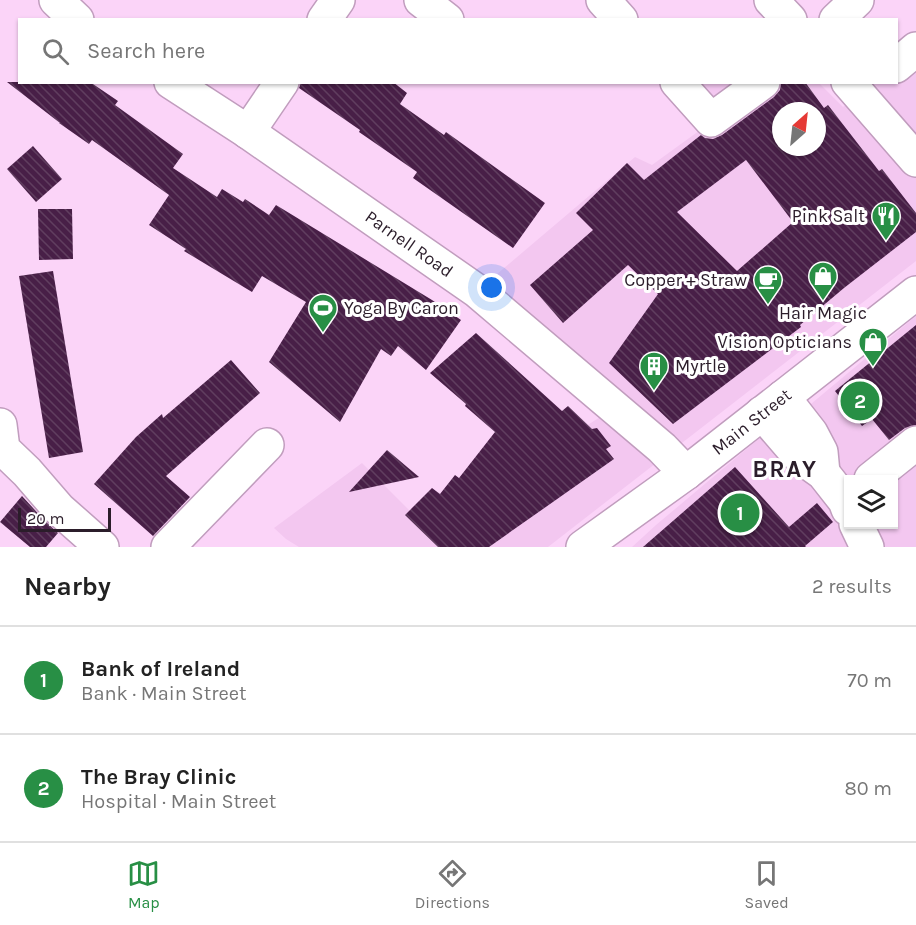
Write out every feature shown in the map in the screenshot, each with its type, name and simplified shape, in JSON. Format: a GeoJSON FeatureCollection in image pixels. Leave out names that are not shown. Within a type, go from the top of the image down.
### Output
{"type":"FeatureCollection","features":[{"type":"Feature","properties":{"kind":"street"},"geometry":{"type":"LineString","coordinates":[[56,0],[75,18]]}},
{"type":"Feature","properties":{"kind":"street"},"geometry":{"type":"LineString","coordinates":[[325,18],[338,0]]}},
{"type":"Feature","properties":{"kind":"street"},"geometry":{"type":"LineString","coordinates":[[421,0],[444,18]]}},
{"type":"Feature","properties":{"kind":"street"},"geometry":{"type":"LineString","coordinates":[[603,0],[619,18]]}},
{"type":"Feature","properties":{"kind":"street"},"geometry":{"type":"LineString","coordinates":[[771,0],[788,18]]}},
{"type":"Feature","properties":{"kind":"street"},"geometry":{"type":"LineString","coordinates":[[838,18],[857,0]]}},
{"type":"Feature","properties":{"kind":"street"},"geometry":{"type":"LineString","coordinates":[[898,65],[916,49]]}},
{"type":"Feature","properties":{"kind":"street","name":"Parnell Road"},"geometry":{"type":"LineString","coordinates":[[174,84],[248,132],[477,291],[662,448],[686,473]]}},
{"type":"Feature","properties":{"kind":"street"},"geometry":{"type":"LineString","coordinates":[[248,132],[281,84]]}},
{"type":"Feature","properties":{"kind":"street"},"geometry":{"type":"LineString","coordinates":[[679,84],[711,120],[760,84]]}},
{"type":"Feature","properties":{"kind":"street"},"geometry":{"type":"LineString","coordinates":[[861,87],[916,160]]}},
{"type":"Feature","properties":{"kind":"street","name":"Main Street"},"geometry":{"type":"LineString","coordinates":[[583,547],[686,473],[916,292]]}},
{"type":"Feature","properties":{"kind":"street"},"geometry":{"type":"LineString","coordinates":[[773,405],[811,434],[820,452],[823,473],[844,501]]}},
{"type":"Feature","properties":{"kind":"street"},"geometry":{"type":"LineString","coordinates":[[1,441],[59,509],[102,547]]}},
{"type":"Feature","properties":{"kind":"street"},"geometry":{"type":"LineString","coordinates":[[877,475],[916,443]]}},
{"type":"Feature","properties":{"kind":"street"},"geometry":{"type":"LineString","coordinates":[[168,547],[267,445]]}},
{"type":"Feature","properties":{"kind":"street"},"geometry":{"type":"LineString","coordinates":[[859,529],[867,547]]}},
{"type":"Feature","properties":{"kind":"shaded area"},"geometry":{"type":"Polygon","coordinates":[[[916,41],[916,261],[548,547],[299,547],[274,528],[362,463],[427,528],[608,412],[477,291],[635,157],[652,165],[714,120],[679,84],[820,84],[843,107],[870,84],[898,84],[898,58],[916,41]]]}},
{"type":"Feature","properties":{"kind":"shaded area"},"geometry":{"type":"Polygon","coordinates":[[[916,316],[916,547],[632,547],[762,436],[805,409],[916,316]]]}},
{"type":"Feature","properties":{"kind":"building"},"geometry":{"type":"Polygon","coordinates":[[[7,82],[93,84],[118,101],[115,105],[183,154],[173,168],[217,197],[222,189],[243,202],[245,199],[269,215],[276,205],[461,320],[426,370],[398,346],[391,356],[381,349],[340,422],[269,362],[306,302],[262,276],[252,292],[184,251],[186,249],[149,225],[169,195],[92,140],[89,144],[7,82]]]}},
{"type":"Feature","properties":{"kind":"building"},"geometry":{"type":"Polygon","coordinates":[[[300,84],[396,84],[407,93],[400,104],[444,135],[446,132],[545,203],[513,248],[413,178],[417,172],[299,88],[300,84]]]}},
{"type":"Feature","properties":{"kind":"building"},"geometry":{"type":"Polygon","coordinates":[[[781,84],[806,84],[820,102],[772,102],[772,156],[826,156],[826,106],[828,105],[879,171],[882,169],[916,213],[916,232],[844,288],[800,325],[801,327],[673,424],[609,363],[658,294],[628,265],[563,323],[530,285],[593,230],[576,213],[627,163],[644,180],[701,135],[713,139],[722,135],[774,97],[780,90],[781,84]],[[746,160],[677,212],[737,271],[793,222],[746,160]]]}},
{"type":"Feature","properties":{"kind":"building"},"geometry":{"type":"Polygon","coordinates":[[[33,146],[62,179],[36,202],[7,169],[33,146]]]}},
{"type":"Feature","properties":{"kind":"building"},"geometry":{"type":"Polygon","coordinates":[[[38,209],[72,209],[73,259],[39,260],[38,209]]]}},
{"type":"Feature","properties":{"kind":"building"},"geometry":{"type":"Polygon","coordinates":[[[53,271],[83,452],[49,458],[19,276],[53,271]]]}},
{"type":"Feature","properties":{"kind":"building"},"geometry":{"type":"Polygon","coordinates":[[[916,325],[916,425],[905,428],[889,440],[872,419],[862,426],[835,391],[916,325]]]}},
{"type":"Feature","properties":{"kind":"building"},"geometry":{"type":"Polygon","coordinates":[[[476,333],[562,411],[568,406],[592,429],[597,428],[611,446],[606,449],[614,459],[489,547],[438,547],[405,515],[432,488],[440,494],[455,475],[459,478],[495,432],[430,373],[476,333]]]}},
{"type":"Feature","properties":{"kind":"building"},"geometry":{"type":"Polygon","coordinates":[[[231,360],[260,393],[166,476],[190,497],[153,536],[94,484],[136,437],[162,414],[163,418],[231,360]]]}},
{"type":"Feature","properties":{"kind":"building"},"geometry":{"type":"Polygon","coordinates":[[[387,450],[419,477],[349,492],[387,450]]]}},
{"type":"Feature","properties":{"kind":"building"},"geometry":{"type":"Polygon","coordinates":[[[735,467],[789,527],[817,503],[833,522],[806,547],[643,547],[735,467]]]}},
{"type":"Feature","properties":{"kind":"building"},"geometry":{"type":"Polygon","coordinates":[[[22,496],[58,533],[46,547],[30,547],[0,522],[22,496]]]}},
{"type":"Feature","properties":{"kind":"place","name":"Pink Salt"},"geometry":{"type":"Point","coordinates":[886,242]}},
{"type":"Feature","properties":{"kind":"place","name":"Hair Magic"},"geometry":{"type":"Point","coordinates":[823,302]}},
{"type":"Feature","properties":{"kind":"place","name":"Copper + Straw"},"geometry":{"type":"Point","coordinates":[768,306]}},
{"type":"Feature","properties":{"kind":"place","name":"Yoga By Caron"},"geometry":{"type":"Point","coordinates":[323,334]}},
{"type":"Feature","properties":{"kind":"place","name":"Vision Opticians"},"geometry":{"type":"Point","coordinates":[873,368]}},
{"type":"Feature","properties":{"kind":"place","name":"Myrtle"},"geometry":{"type":"Point","coordinates":[654,392]}},
{"type":"Feature","properties":{"kind":"place","name":"The Bray Clinic"},"geometry":{"type":"Point","coordinates":[860,401]}},
{"type":"Feature","properties":{"kind":"place","name":"Bank of Ireland"},"geometry":{"type":"Point","coordinates":[740,513]}},
{"type":"Feature","properties":{"kind":"district","name":"BRAY"},"geometry":{"type":"Point","coordinates":[785,469]}}]}
